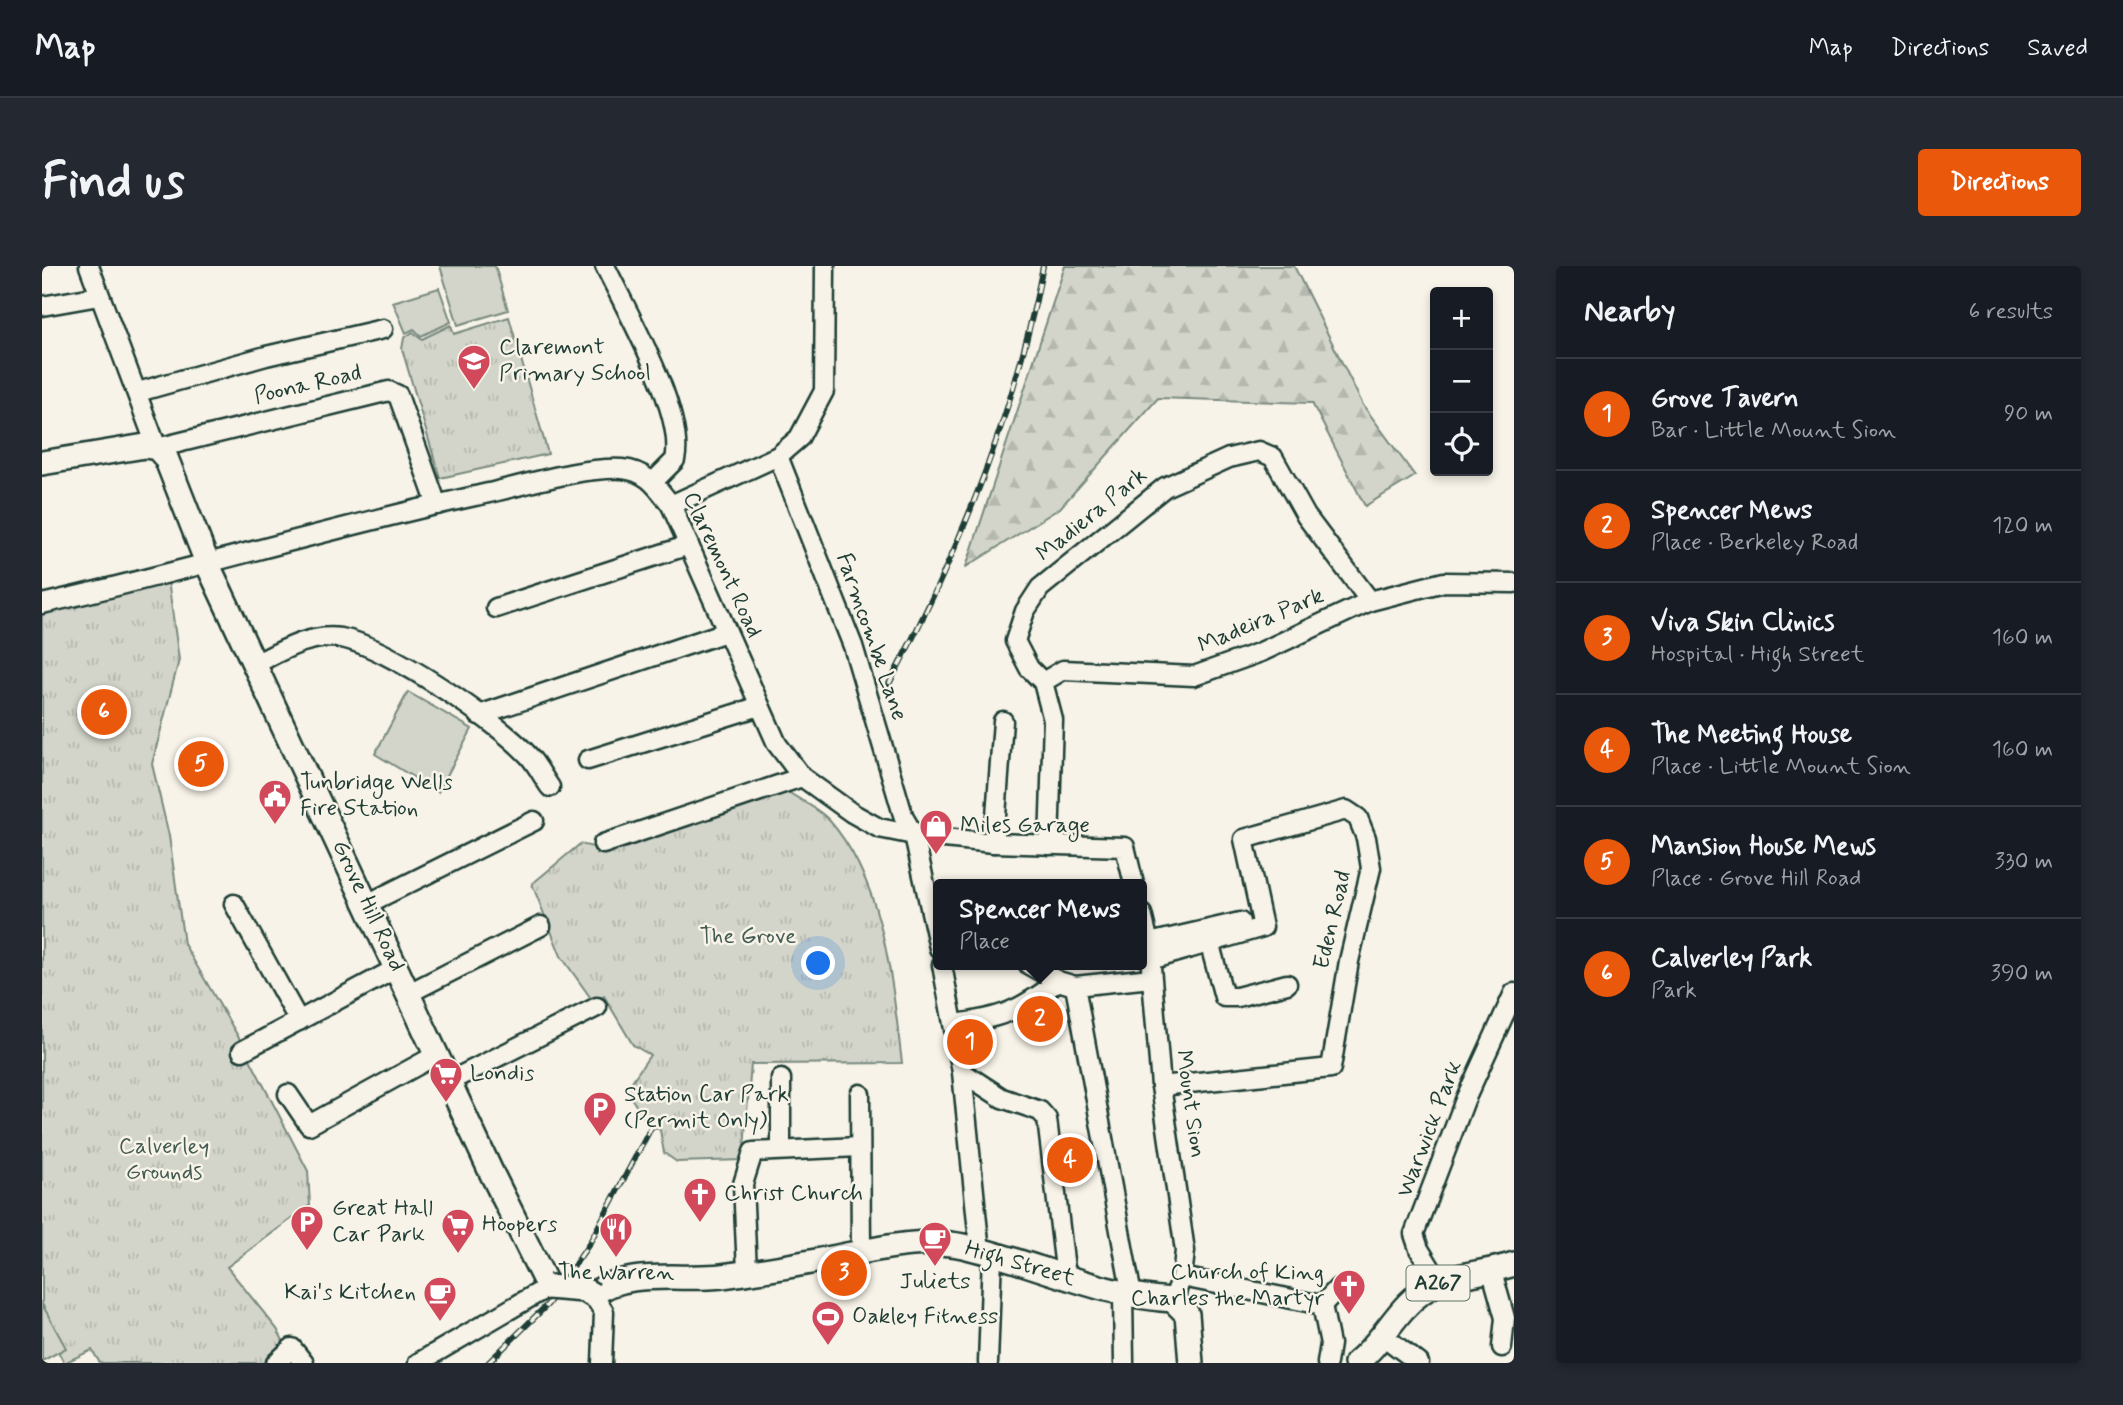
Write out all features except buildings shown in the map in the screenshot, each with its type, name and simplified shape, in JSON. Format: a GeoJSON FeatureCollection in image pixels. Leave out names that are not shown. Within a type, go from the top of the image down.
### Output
{"type":"FeatureCollection","features":[{"type":"Feature","properties":{"kind":"main road"},"geometry":{"type":"LineString","coordinates":[[42,463],[145,446],[157,448]]}},
{"type":"Feature","properties":{"kind":"main road","name":"Grove Hill Road"},"geometry":{"type":"LineString","coordinates":[[157,448],[166,458],[208,565],[548,1287]]}},
{"type":"Feature","properties":{"kind":"main road","name":"High Street"},"geometry":{"type":"LineString","coordinates":[[593,1295],[601,1288],[630,1280],[721,1276],[861,1251],[932,1244],[962,1246],[1128,1295],[1173,1300]]}},
{"type":"Feature","properties":{"kind":"main road","name":"A267"},"geometry":{"type":"LineString","coordinates":[[1356,1363],[1410,1302],[1439,1282],[1503,1268]]}},
{"type":"Feature","properties":{"kind":"main road"},"geometry":{"type":"LineString","coordinates":[[548,1287],[583,1290],[593,1295]]}},
{"type":"Feature","properties":{"kind":"main road"},"geometry":{"type":"LineString","coordinates":[[1173,1300],[1187,1314],[1191,1363]]}},
{"type":"Feature","properties":{"kind":"street"},"geometry":{"type":"LineString","coordinates":[[89,266],[157,448]]}},
{"type":"Feature","properties":{"kind":"street"},"geometry":{"type":"LineString","coordinates":[[605,266],[655,370],[675,433],[675,460],[653,482]]}},
{"type":"Feature","properties":{"kind":"street"},"geometry":{"type":"LineString","coordinates":[[671,505],[778,456],[799,438],[824,391],[825,266]]}},
{"type":"Feature","properties":{"kind":"street"},"geometry":{"type":"LineString","coordinates":[[42,306],[99,296]]}},
{"type":"Feature","properties":{"kind":"street"},"geometry":{"type":"LineString","coordinates":[[138,392],[266,356],[383,329]]}},
{"type":"Feature","properties":{"kind":"street","name":"Poona Road"},"geometry":{"type":"LineString","coordinates":[[157,448],[389,391],[398,395],[437,505]]}},
{"type":"Feature","properties":{"kind":"street","name":"Madiera Park"},"geometry":{"type":"LineString","coordinates":[[1043,682],[1029,668],[1015,641],[1025,611],[1040,588],[1165,486],[1229,458],[1259,451],[1273,457],[1306,516],[1370,601]]}},
{"type":"Feature","properties":{"kind":"street","name":"Farmcombe Lane"},"geometry":{"type":"LineString","coordinates":[[778,456],[853,646],[904,818],[914,835],[933,921]]}},
{"type":"Feature","properties":{"kind":"street","name":"Claremont Road"},"geometry":{"type":"LineString","coordinates":[[42,604],[208,565],[437,505],[603,471],[637,472],[653,482],[671,505],[777,744],[802,777],[852,813],[879,828],[914,835]]}},
{"type":"Feature","properties":{"kind":"street"},"geometry":{"type":"LineString","coordinates":[[496,608],[689,545]]}},
{"type":"Feature","properties":{"kind":"street","name":"Madeira Park"},"geometry":{"type":"LineString","coordinates":[[1043,682],[1063,670],[1194,676],[1261,652],[1370,601],[1444,582],[1514,583]]}},
{"type":"Feature","properties":{"kind":"street"},"geometry":{"type":"LineString","coordinates":[[479,715],[726,632]]}},
{"type":"Feature","properties":{"kind":"street"},"geometry":{"type":"LineString","coordinates":[[256,664],[303,641],[339,638],[383,651],[479,715],[530,756],[550,787]]}},
{"type":"Feature","properties":{"kind":"street"},"geometry":{"type":"LineString","coordinates":[[1043,682],[1053,720],[1049,845]]}},
{"type":"Feature","properties":{"kind":"street"},"geometry":{"type":"LineString","coordinates":[[588,760],[760,706]]}},
{"type":"Feature","properties":{"kind":"street"},"geometry":{"type":"LineString","coordinates":[[994,843],[1003,721]]}},
{"type":"Feature","properties":{"kind":"street"},"geometry":{"type":"LineString","coordinates":[[603,844],[802,777]]}},
{"type":"Feature","properties":{"kind":"street","name":"Eden Road"},"geometry":{"type":"LineString","coordinates":[[1150,960],[1263,927],[1244,839],[1346,810],[1353,812],[1366,838],[1371,868],[1349,961],[1331,1068],[1161,1086]]}},
{"type":"Feature","properties":{"kind":"street"},"geometry":{"type":"LineString","coordinates":[[368,904],[534,821]]}},
{"type":"Feature","properties":{"kind":"street"},"geometry":{"type":"LineString","coordinates":[[914,835],[994,843],[1125,847],[1133,879]]}},
{"type":"Feature","properties":{"kind":"street"},"geometry":{"type":"LineString","coordinates":[[234,904],[299,1021]]}},
{"type":"Feature","properties":{"kind":"street"},"geometry":{"type":"LineString","coordinates":[[1147,961],[1240,922]]}},
{"type":"Feature","properties":{"kind":"street"},"geometry":{"type":"LineString","coordinates":[[409,993],[541,926]]}},
{"type":"Feature","properties":{"kind":"street","name":"Mount Sion"},"geometry":{"type":"LineString","coordinates":[[1147,943],[1161,1086],[1185,1251],[1182,1277],[1173,1300]]}},
{"type":"Feature","properties":{"kind":"street"},"geometry":{"type":"LineString","coordinates":[[1210,944],[1224,997],[1237,997],[1287,984]]}},
{"type":"Feature","properties":{"kind":"street"},"geometry":{"type":"LineString","coordinates":[[242,1051],[397,968]]}},
{"type":"Feature","properties":{"kind":"street"},"geometry":{"type":"LineString","coordinates":[[943,970],[955,1024],[986,1254],[988,1363]]}},
{"type":"Feature","properties":{"kind":"street"},"geometry":{"type":"LineString","coordinates":[[1040,970],[1067,983]]}},
{"type":"Feature","properties":{"kind":"street"},"geometry":{"type":"LineString","coordinates":[[955,1024],[987,1020],[1026,1007],[1067,983],[1114,970]]}},
{"type":"Feature","properties":{"kind":"street"},"geometry":{"type":"LineString","coordinates":[[1067,983],[1128,1295],[1124,1363]]}},
{"type":"Feature","properties":{"kind":"street","name":"Warwick Park"},"geometry":{"type":"LineString","coordinates":[[1439,1282],[1419,1249],[1414,1234],[1465,1100],[1514,993]]}},
{"type":"Feature","properties":{"kind":"street"},"geometry":{"type":"LineString","coordinates":[[450,1081],[597,1007]]}},
{"type":"Feature","properties":{"kind":"street"},"geometry":{"type":"LineString","coordinates":[[288,1094],[309,1125],[438,1054]]}},
{"type":"Feature","properties":{"kind":"street"},"geometry":{"type":"LineString","coordinates":[[962,1072],[1002,1098],[1040,1111],[1046,1119],[1066,1277]]}},
{"type":"Feature","properties":{"kind":"street"},"geometry":{"type":"LineString","coordinates":[[781,1079],[781,1149]]}},
{"type":"Feature","properties":{"kind":"street"},"geometry":{"type":"LineString","coordinates":[[860,1094],[861,1251]]}},
{"type":"Feature","properties":{"kind":"street"},"geometry":{"type":"LineString","coordinates":[[747,1272],[743,1184],[753,1152],[859,1147]]}},
{"type":"Feature","properties":{"kind":"street"},"geometry":{"type":"LineString","coordinates":[[1502,1347],[1506,1318],[1503,1268]]}},
{"type":"Feature","properties":{"kind":"street"},"geometry":{"type":"LineString","coordinates":[[1182,1277],[1322,1305]]}},
{"type":"Feature","properties":{"kind":"street"},"geometry":{"type":"LineString","coordinates":[[1322,1305],[1338,1288],[1352,1286]]}},
{"type":"Feature","properties":{"kind":"street"},"geometry":{"type":"LineString","coordinates":[[418,1363],[548,1287]]}},
{"type":"Feature","properties":{"kind":"street"},"geometry":{"type":"LineString","coordinates":[[593,1295],[604,1312],[602,1363]]}},
{"type":"Feature","properties":{"kind":"street"},"geometry":{"type":"LineString","coordinates":[[1322,1305],[1330,1344],[1327,1363]]}},
{"type":"Feature","properties":{"kind":"street"},"geometry":{"type":"LineString","coordinates":[[1382,1336],[1419,1363]]}},
{"type":"Feature","properties":{"kind":"street"},"geometry":{"type":"LineString","coordinates":[[276,1363],[292,1348],[304,1363]]}},
{"type":"Feature","properties":{"kind":"green space"},"geometry":{"type":"Polygon","coordinates":[[[440,266],[495,266],[508,310],[458,325],[440,266]]]}},
{"type":"Feature","properties":{"kind":"green space"},"geometry":{"type":"Polygon","coordinates":[[[1065,266],[1294,266],[1363,405],[1415,476],[1365,506],[1312,403],[1158,398],[1060,508],[966,567],[1065,266]]]}},
{"type":"Feature","properties":{"kind":"green space"},"geometry":{"type":"Polygon","coordinates":[[[439,288],[451,322],[421,336],[414,329],[406,333],[393,302],[439,288]]]}},
{"type":"Feature","properties":{"kind":"green space","name":"Claremont Primary School"},"geometry":{"type":"Polygon","coordinates":[[[509,317],[548,454],[440,478],[402,349],[404,338],[413,332],[422,339],[451,325],[454,334],[509,317]]]}},
{"type":"Feature","properties":{"kind":"green space","name":"Calverley Grounds"},"geometry":{"type":"Polygon","coordinates":[[[168,580],[179,660],[152,764],[169,836],[184,944],[239,1038],[308,1171],[310,1205],[227,1267],[277,1329],[286,1346],[266,1363],[100,1363],[92,1350],[64,1363],[42,1320],[42,609],[168,580]]]}},
{"type":"Feature","properties":{"kind":"green space"},"geometry":{"type":"Polygon","coordinates":[[[408,692],[472,729],[438,792],[375,754],[408,692]]]}},
{"type":"Feature","properties":{"kind":"green space","name":"The Grove"},"geometry":{"type":"Polygon","coordinates":[[[785,790],[829,820],[848,845],[863,873],[883,935],[902,1063],[751,1064],[743,1160],[677,1162],[664,1153],[660,1130],[648,1124],[626,1090],[650,1055],[633,1045],[604,996],[595,1004],[561,956],[532,884],[580,844],[602,849],[785,790]]]}},
{"type":"Feature","properties":{"kind":"green space"},"geometry":{"type":"Polygon","coordinates":[[[42,1304],[66,1348],[42,1361],[42,1304]]]}},
{"type":"Feature","properties":{"kind":"railway"},"geometry":{"type":"LineString","coordinates":[[889,684],[939,584],[982,481],[1017,375],[1043,266]]}},
{"type":"Feature","properties":{"kind":"railway"},"geometry":{"type":"LineString","coordinates":[[488,1363],[548,1304],[589,1244],[652,1126]]}},
{"type":"Feature","properties":{"kind":"place","name":"Claremont Primary School"},"geometry":{"type":"Point","coordinates":[474,391]}},
{"type":"Feature","properties":{"kind":"place","name":"Calverley Park"},"geometry":{"type":"Point","coordinates":[104,712]}},
{"type":"Feature","properties":{"kind":"place","name":"Mansion House Mews"},"geometry":{"type":"Point","coordinates":[201,764]}},
{"type":"Feature","properties":{"kind":"place","name":"Tunbridge Wells Fire Station"},"geometry":{"type":"Point","coordinates":[275,826]}},
{"type":"Feature","properties":{"kind":"place","name":"Miles Garage"},"geometry":{"type":"Point","coordinates":[936,856]}},
{"type":"Feature","properties":{"kind":"place","name":"Spencer Mews"},"geometry":{"type":"Point","coordinates":[1040,1019]}},
{"type":"Feature","properties":{"kind":"place","name":"Grove Tavern"},"geometry":{"type":"Point","coordinates":[970,1042]}},
{"type":"Feature","properties":{"kind":"place","name":"Londis"},"geometry":{"type":"Point","coordinates":[446,1104]}},
{"type":"Feature","properties":{"kind":"place","name":"Station Car Park (Permit Only)"},"geometry":{"type":"Point","coordinates":[600,1138]}},
{"type":"Feature","properties":{"kind":"place","name":"The Meeting House"},"geometry":{"type":"Point","coordinates":[1070,1160]}},
{"type":"Feature","properties":{"kind":"place","name":"Christ Church"},"geometry":{"type":"Point","coordinates":[700,1224]}},
{"type":"Feature","properties":{"kind":"place","name":"Great Hall Car Park"},"geometry":{"type":"Point","coordinates":[307,1252]}},
{"type":"Feature","properties":{"kind":"place","name":"Hoopers"},"geometry":{"type":"Point","coordinates":[458,1255]}},
{"type":"Feature","properties":{"kind":"place","name":"The Warren"},"geometry":{"type":"Point","coordinates":[616,1259]}},
{"type":"Feature","properties":{"kind":"place","name":"Juliets"},"geometry":{"type":"Point","coordinates":[935,1268]}},
{"type":"Feature","properties":{"kind":"place","name":"Viva Skin Clinics"},"geometry":{"type":"Point","coordinates":[844,1273]}},
{"type":"Feature","properties":{"kind":"place","name":"Church of King Charles the Martyr"},"geometry":{"type":"Point","coordinates":[1349,1316]}},
{"type":"Feature","properties":{"kind":"place","name":"Kai's Kitchen"},"geometry":{"type":"Point","coordinates":[440,1323]}},
{"type":"Feature","properties":{"kind":"place","name":"Oakley Fitness"},"geometry":{"type":"Point","coordinates":[828,1347]}}]}
